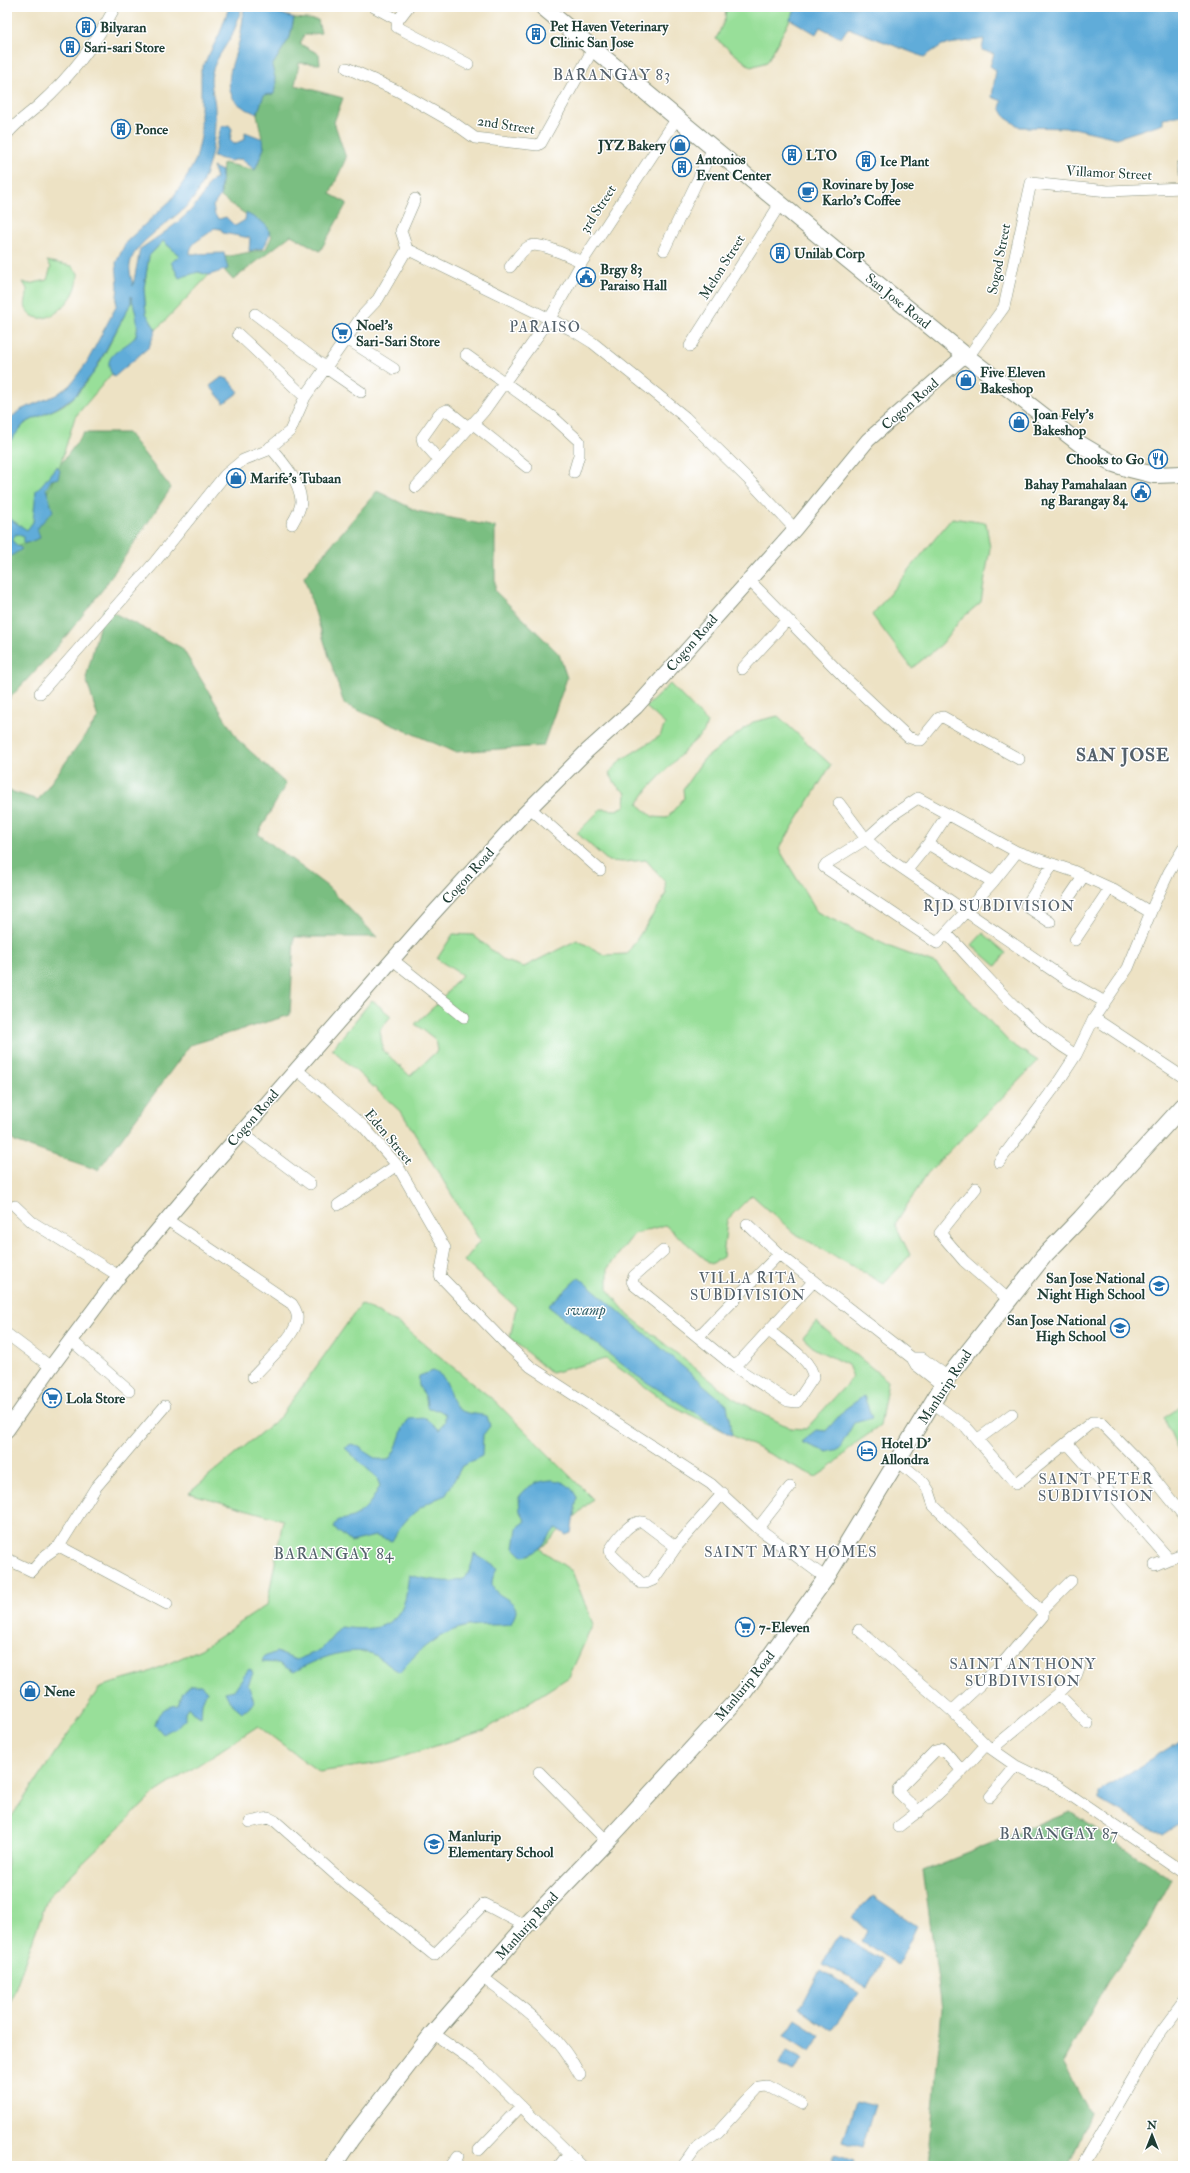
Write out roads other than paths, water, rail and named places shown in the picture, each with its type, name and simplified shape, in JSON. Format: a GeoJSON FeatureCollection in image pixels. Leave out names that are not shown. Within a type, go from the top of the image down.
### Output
{"type":"FeatureCollection","features":[{"type":"Feature","properties":{"kind":"main road","name":"San Jose Road"},"geometry":{"type":"LineString","coordinates":[[543,7],[966,356],[1074,439],[1114,464],[1149,474],[1183,474]]}},
{"type":"Feature","properties":{"kind":"main road","name":"Manlurip Road"},"geometry":{"type":"LineString","coordinates":[[333,2166],[351,2139],[433,2033],[526,1926],[607,1841],[744,1692],[826,1578],[945,1382],[1008,1299],[1044,1256],[1082,1218],[1183,1106]]}},
{"type":"Feature","properties":{"kind":"street"},"geometry":{"type":"LineString","coordinates":[[7,134],[21,118],[39,105],[74,68],[115,7]]}},
{"type":"Feature","properties":{"kind":"street"},"geometry":{"type":"LineString","coordinates":[[374,7],[398,20]]}},
{"type":"Feature","properties":{"kind":"street"},"geometry":{"type":"LineString","coordinates":[[408,7],[398,20],[397,27],[468,64]]}},
{"type":"Feature","properties":{"kind":"street","name":"2nd Street"},"geometry":{"type":"LineString","coordinates":[[347,68],[372,79],[454,123],[474,138],[538,145],[541,143],[593,49]]}},
{"type":"Feature","properties":{"kind":"street","name":"3rd Street"},"geometry":{"type":"LineString","coordinates":[[416,487],[484,411],[549,320],[582,262],[677,118]]}},
{"type":"Feature","properties":{"kind":"street"},"geometry":{"type":"LineString","coordinates":[[664,250],[713,148]]}},
{"type":"Feature","properties":{"kind":"street"},"geometry":{"type":"LineString","coordinates":[[1182,166],[1183,179]]}},
{"type":"Feature","properties":{"kind":"street","name":"Villamor Street"},"geometry":{"type":"LineString","coordinates":[[1033,183],[1108,191],[1183,188]]}},
{"type":"Feature","properties":{"kind":"street","name":"Sogod Street"},"geometry":{"type":"LineString","coordinates":[[966,356],[1004,307],[1029,185],[1033,183]]}},
{"type":"Feature","properties":{"kind":"street"},"geometry":{"type":"LineString","coordinates":[[415,199],[401,231],[407,249],[593,343],[685,416],[747,478],[794,529]]}},
{"type":"Feature","properties":{"kind":"street","name":"Melon Street"},"geometry":{"type":"LineString","coordinates":[[690,346],[780,204]]}},
{"type":"Feature","properties":{"kind":"street"},"geometry":{"type":"LineString","coordinates":[[510,267],[525,250],[534,246],[550,249],[582,262]]}},
{"type":"Feature","properties":{"kind":"street"},"geometry":{"type":"LineString","coordinates":[[40,693],[154,562],[225,475],[243,460],[270,447],[290,431],[305,397],[378,298],[407,249]]}},
{"type":"Feature","properties":{"kind":"street"},"geometry":{"type":"LineString","coordinates":[[255,314],[360,392]]}},
{"type":"Feature","properties":{"kind":"street"},"geometry":{"type":"LineString","coordinates":[[238,334],[305,397]]}},
{"type":"Feature","properties":{"kind":"street"},"geometry":{"type":"LineString","coordinates":[[347,339],[394,369]]}},
{"type":"Feature","properties":{"kind":"street"},"geometry":{"type":"LineString","coordinates":[[466,355],[505,381],[554,418],[579,441],[579,455],[574,472]]}},
{"type":"Feature","properties":{"kind":"street","name":"Cogon Road"},"geometry":{"type":"LineString","coordinates":[[7,1430],[51,1367],[119,1276],[241,1132],[393,960],[530,808],[636,707],[748,579],[794,529],[868,440],[966,356]]}},
{"type":"Feature","properties":{"kind":"street"},"geometry":{"type":"LineString","coordinates":[[440,461],[423,442],[422,438],[439,414],[447,410],[470,425],[527,468]]}},
{"type":"Feature","properties":{"kind":"street"},"geometry":{"type":"LineString","coordinates":[[270,447],[284,464],[299,492],[301,500],[300,508],[292,524]]}},
{"type":"Feature","properties":{"kind":"street"},"geometry":{"type":"LineString","coordinates":[[748,579],[844,677],[908,737],[921,740],[939,718],[943,717],[1019,759]]}},
{"type":"Feature","properties":{"kind":"street"},"geometry":{"type":"LineString","coordinates":[[742,669],[787,620]]}},
{"type":"Feature","properties":{"kind":"street"},"geometry":{"type":"LineString","coordinates":[[1017,852],[993,882],[965,911],[941,940],[934,943],[824,867],[826,864],[866,839],[914,798],[922,798],[947,815],[1017,852],[1053,864],[1110,888],[1150,912]]}},
{"type":"Feature","properties":{"kind":"street"},"geometry":{"type":"LineString","coordinates":[[839,803],[866,839],[883,855],[1068,981],[1105,1002]]}},
{"type":"Feature","properties":{"kind":"street"},"geometry":{"type":"LineString","coordinates":[[530,808],[600,870]]}},
{"type":"Feature","properties":{"kind":"street"},"geometry":{"type":"LineString","coordinates":[[907,870],[928,844],[947,815]]}},
{"type":"Feature","properties":{"kind":"street"},"geometry":{"type":"LineString","coordinates":[[928,844],[993,882]]}},
{"type":"Feature","properties":{"kind":"street"},"geometry":{"type":"LineString","coordinates":[[999,1162],[1076,1056],[1094,1018],[1128,968],[1140,942],[1150,912],[1169,872],[1183,849]]}},
{"type":"Feature","properties":{"kind":"street"},"geometry":{"type":"LineString","coordinates":[[1050,922],[1026,906],[1053,864]]}},
{"type":"Feature","properties":{"kind":"street"},"geometry":{"type":"LineString","coordinates":[[1068,899],[1083,877]]}},
{"type":"Feature","properties":{"kind":"street"},"geometry":{"type":"LineString","coordinates":[[1075,940],[1110,888]]}},
{"type":"Feature","properties":{"kind":"street"},"geometry":{"type":"LineString","coordinates":[[946,933],[1025,1017],[1055,1043],[1076,1056]]}},
{"type":"Feature","properties":{"kind":"street"},"geometry":{"type":"LineString","coordinates":[[393,960],[464,1017]]}},
{"type":"Feature","properties":{"kind":"street"},"geometry":{"type":"LineString","coordinates":[[1094,1018],[1183,1077]]}},
{"type":"Feature","properties":{"kind":"street","name":"Eden Street"},"geometry":{"type":"LineString","coordinates":[[296,1069],[363,1126],[396,1166],[441,1240],[444,1254],[439,1270],[440,1276],[504,1342],[531,1367],[723,1493]]}},
{"type":"Feature","properties":{"kind":"street"},"geometry":{"type":"LineString","coordinates":[[241,1132],[310,1184]]}},
{"type":"Feature","properties":{"kind":"street"},"geometry":{"type":"LineString","coordinates":[[338,1205],[396,1166]]}},
{"type":"Feature","properties":{"kind":"street"},"geometry":{"type":"LineString","coordinates":[[976,1188],[940,1233],[964,1261],[1008,1299]]}},
{"type":"Feature","properties":{"kind":"street"},"geometry":{"type":"LineString","coordinates":[[16,1206],[32,1222],[119,1276]]}},
{"type":"Feature","properties":{"kind":"street"},"geometry":{"type":"LineString","coordinates":[[166,1219],[292,1304],[297,1311],[296,1324],[291,1333],[253,1377]]}},
{"type":"Feature","properties":{"kind":"street"},"geometry":{"type":"LineString","coordinates":[[747,1224],[779,1254],[912,1358],[916,1365],[945,1382]]}},
{"type":"Feature","properties":{"kind":"street"},"geometry":{"type":"LineString","coordinates":[[663,1251],[634,1276],[632,1281],[634,1285],[735,1367],[788,1401],[797,1402],[813,1378],[814,1373],[804,1359],[769,1331]]}},
{"type":"Feature","properties":{"kind":"street"},"geometry":{"type":"LineString","coordinates":[[698,1337],[779,1254]]}},
{"type":"Feature","properties":{"kind":"street"},"geometry":{"type":"LineString","coordinates":[[735,1367],[814,1282]]}},
{"type":"Feature","properties":{"kind":"street"},"geometry":{"type":"LineString","coordinates":[[7,1334],[51,1367]]}},
{"type":"Feature","properties":{"kind":"street"},"geometry":{"type":"LineString","coordinates":[[71,1340],[129,1391]]}},
{"type":"Feature","properties":{"kind":"street"},"geometry":{"type":"LineString","coordinates":[[933,1403],[966,1427],[1016,1484],[1068,1444],[1092,1422],[1100,1422],[1147,1470],[1183,1515]]}},
{"type":"Feature","properties":{"kind":"street"},"geometry":{"type":"LineString","coordinates":[[7,1560],[32,1571],[46,1555],[59,1546],[96,1487],[165,1406]]}},
{"type":"Feature","properties":{"kind":"street"},"geometry":{"type":"LineString","coordinates":[[977,1440],[1012,1414]]}},
{"type":"Feature","properties":{"kind":"street"},"geometry":{"type":"LineString","coordinates":[[1068,1444],[1169,1558]]}},
{"type":"Feature","properties":{"kind":"street"},"geometry":{"type":"LineString","coordinates":[[898,1461],[924,1483],[929,1490],[934,1506],[1005,1577],[1042,1610],[1043,1616],[1001,1665],[952,1711]]}},
{"type":"Feature","properties":{"kind":"street"},"geometry":{"type":"LineString","coordinates":[[758,1528],[790,1487]]}},
{"type":"Feature","properties":{"kind":"street"},"geometry":{"type":"LineString","coordinates":[[676,1547],[643,1522],[638,1521],[632,1524],[610,1550],[611,1554],[641,1583],[646,1583],[653,1580],[676,1547],[723,1493],[758,1528],[826,1578]]}},
{"type":"Feature","properties":{"kind":"street"},"geometry":{"type":"LineString","coordinates":[[59,1546],[167,1604]]}},
{"type":"Feature","properties":{"kind":"street"},"geometry":{"type":"LineString","coordinates":[[1155,1565],[1169,1558],[1183,1554]]}},
{"type":"Feature","properties":{"kind":"street"},"geometry":{"type":"LineString","coordinates":[[1042,1610],[1071,1581]]}},
{"type":"Feature","properties":{"kind":"street"},"geometry":{"type":"LineString","coordinates":[[859,1630],[952,1711],[989,1747],[1016,1766],[1057,1786],[1183,1872]]}},
{"type":"Feature","properties":{"kind":"street"},"geometry":{"type":"LineString","coordinates":[[898,1827],[919,1812],[989,1747],[1058,1694],[1076,1676],[1080,1665]]}},
{"type":"Feature","properties":{"kind":"street"},"geometry":{"type":"LineString","coordinates":[[1058,1694],[1088,1724]]}},
{"type":"Feature","properties":{"kind":"street"},"geometry":{"type":"LineString","coordinates":[[919,1812],[898,1792],[899,1786],[935,1751],[943,1749],[962,1771]]}},
{"type":"Feature","properties":{"kind":"street"},"geometry":{"type":"LineString","coordinates":[[990,1797],[1016,1766]]}},
{"type":"Feature","properties":{"kind":"street"},"geometry":{"type":"LineString","coordinates":[[539,1772],[607,1841]]}},
{"type":"Feature","properties":{"kind":"street"},"geometry":{"type":"LineString","coordinates":[[250,1822],[269,1818],[275,1821],[291,1838],[434,1955],[484,1904],[526,1926]]}},
{"type":"Feature","properties":{"kind":"street"},"geometry":{"type":"LineString","coordinates":[[482,1977],[532,2014],[568,2052],[580,2075]]}},
{"type":"Feature","properties":{"kind":"street"},"geometry":{"type":"LineString","coordinates":[[1082,2166],[1160,2032],[1183,2001]]}},
{"type":"Feature","properties":{"kind":"street"},"geometry":{"type":"LineString","coordinates":[[433,2033],[480,2066],[582,2166]]}},
{"type":"Feature","properties":{"kind":"street"},"geometry":{"type":"LineString","coordinates":[[683,2166],[695,2149],[718,2132],[759,2086],[767,2086],[802,2104]]}},
{"type":"Feature","properties":{"kind":"street"},"geometry":{"type":"LineString","coordinates":[[479,2150],[521,2106]]}},
{"type":"Feature","properties":{"kind":"street"},"geometry":{"type":"LineString","coordinates":[[559,2166],[569,2153]]}},
{"type":"Feature","properties":{"kind":"street"},"geometry":{"type":"LineString","coordinates":[[451,2166],[458,2156]]}},
{"type":"Feature","properties":{"kind":"water"},"geometry":{"type":"Polygon","coordinates":[[[229,7],[242,7],[233,32],[213,68],[211,82],[215,104],[215,131],[212,152],[206,173],[197,193],[190,202],[149,237],[133,255],[130,265],[130,273],[133,286],[140,249],[160,236],[189,212],[204,193],[209,183],[216,179],[213,167],[222,171],[220,196],[213,206],[215,215],[219,219],[226,217],[235,226],[245,220],[246,213],[263,223],[269,230],[267,241],[263,248],[249,251],[250,238],[223,233],[221,229],[214,228],[195,242],[190,254],[224,253],[228,269],[209,275],[198,272],[179,278],[171,262],[180,256],[163,241],[149,256],[144,288],[146,313],[156,330],[149,347],[114,377],[110,369],[109,362],[111,357],[133,340],[137,331],[136,316],[131,296],[131,303],[94,372],[75,396],[57,408],[25,423],[7,445],[7,421],[20,410],[56,395],[70,385],[87,362],[116,307],[118,286],[116,263],[126,242],[171,200],[185,180],[196,159],[201,137],[201,70],[220,33],[229,7]]]}},
{"type":"Feature","properties":{"kind":"water"},"geometry":{"type":"Polygon","coordinates":[[[244,7],[261,7],[294,18],[290,37],[272,66],[276,82],[274,94],[264,95],[257,114],[236,102],[232,96],[229,81],[240,38],[244,7]]]}},
{"type":"Feature","properties":{"kind":"water"},"geometry":{"type":"Polygon","coordinates":[[[797,7],[1183,7],[1183,115],[1163,118],[1163,123],[1117,138],[1074,128],[1020,127],[1006,118],[1000,108],[1002,101],[992,97],[996,70],[990,66],[994,54],[982,50],[984,39],[942,45],[924,57],[848,28],[841,38],[820,27],[816,34],[790,19],[797,7]]]}},
{"type":"Feature","properties":{"kind":"water"},"geometry":{"type":"Polygon","coordinates":[[[229,125],[232,129],[230,140],[234,144],[245,139],[245,132],[263,139],[264,148],[255,170],[241,159],[230,161],[213,157],[221,127],[229,125]]]}},
{"type":"Feature","properties":{"kind":"water"},"geometry":{"type":"Polygon","coordinates":[[[222,377],[228,379],[239,392],[224,403],[210,386],[222,377]]]}},
{"type":"Feature","properties":{"kind":"water"},"geometry":{"type":"Polygon","coordinates":[[[57,466],[60,471],[58,478],[51,480],[46,489],[53,511],[37,528],[40,538],[24,544],[24,537],[16,534],[12,541],[22,549],[8,558],[7,517],[27,530],[33,522],[36,490],[57,466]]]}},
{"type":"Feature","properties":{"kind":"water","name":"swamp"},"geometry":{"type":"Polygon","coordinates":[[[579,1277],[727,1405],[732,1436],[637,1376],[548,1306],[579,1277]]]}},
{"type":"Feature","properties":{"kind":"water"},"geometry":{"type":"Polygon","coordinates":[[[433,1371],[444,1379],[455,1406],[466,1412],[487,1416],[490,1426],[483,1435],[482,1456],[462,1466],[446,1495],[421,1507],[402,1525],[392,1541],[375,1536],[351,1542],[334,1528],[338,1520],[352,1517],[364,1510],[380,1486],[377,1478],[345,1448],[351,1444],[361,1448],[376,1459],[388,1460],[395,1450],[405,1424],[409,1419],[426,1418],[440,1430],[445,1421],[445,1414],[439,1410],[428,1409],[425,1396],[419,1385],[419,1376],[433,1371]]]}},
{"type":"Feature","properties":{"kind":"water"},"geometry":{"type":"Polygon","coordinates":[[[864,1396],[872,1418],[854,1423],[839,1449],[827,1452],[801,1442],[816,1430],[826,1431],[845,1409],[864,1396]]]}},
{"type":"Feature","properties":{"kind":"water"},"geometry":{"type":"Polygon","coordinates":[[[552,1480],[570,1487],[577,1498],[571,1533],[566,1535],[556,1528],[538,1550],[522,1556],[514,1548],[517,1528],[526,1521],[520,1512],[519,1497],[533,1484],[552,1480]]]}},
{"type":"Feature","properties":{"kind":"water"},"geometry":{"type":"Polygon","coordinates":[[[474,1553],[497,1568],[492,1579],[493,1588],[500,1595],[509,1600],[515,1607],[516,1612],[511,1624],[468,1626],[438,1637],[414,1656],[400,1672],[377,1656],[368,1652],[357,1651],[346,1652],[323,1658],[294,1672],[278,1663],[262,1662],[264,1657],[276,1652],[296,1660],[321,1650],[341,1627],[359,1629],[384,1625],[398,1614],[403,1605],[409,1575],[436,1580],[458,1581],[463,1579],[468,1574],[474,1553]]]}},
{"type":"Feature","properties":{"kind":"water"},"geometry":{"type":"Polygon","coordinates":[[[250,1669],[253,1673],[248,1685],[254,1701],[250,1708],[242,1712],[230,1702],[225,1692],[234,1690],[250,1669]]]}},
{"type":"Feature","properties":{"kind":"water"},"geometry":{"type":"Polygon","coordinates":[[[191,1685],[201,1685],[207,1691],[202,1703],[201,1717],[193,1713],[188,1707],[185,1712],[185,1719],[176,1727],[163,1734],[155,1725],[158,1716],[162,1710],[178,1705],[183,1692],[191,1685]]]}},
{"type":"Feature","properties":{"kind":"water"},"geometry":{"type":"Polygon","coordinates":[[[1183,1739],[1183,1821],[1162,1835],[1099,1799],[1099,1792],[1183,1739]]]}},
{"type":"Feature","properties":{"kind":"water"},"geometry":{"type":"Polygon","coordinates":[[[873,1896],[917,1926],[898,1965],[862,1941],[867,1931],[852,1917],[873,1896]]]}},
{"type":"Feature","properties":{"kind":"water"},"geometry":{"type":"Polygon","coordinates":[[[839,1935],[882,1960],[867,1987],[822,1964],[839,1935]]]}},
{"type":"Feature","properties":{"kind":"water"},"geometry":{"type":"Polygon","coordinates":[[[820,1970],[859,1992],[832,2031],[800,2009],[820,1970]]]}},
{"type":"Feature","properties":{"kind":"water"},"geometry":{"type":"Polygon","coordinates":[[[796,2019],[821,2035],[810,2052],[785,2036],[796,2019]]]}},
{"type":"Feature","properties":{"kind":"water"},"geometry":{"type":"Polygon","coordinates":[[[787,2051],[801,2058],[793,2072],[780,2065],[787,2051]]]}},
{"type":"Feature","properties":{"kind":"water"},"geometry":{"type":"Polygon","coordinates":[[[856,2100],[875,2105],[862,2147],[843,2141],[856,2100]]]}},
{"type":"Feature","properties":{"kind":"water"},"geometry":{"type":"Polygon","coordinates":[[[835,2154],[854,2160],[852,2166],[832,2160],[835,2154]]]}},
{"type":"Feature","properties":{"kind":"place","name":"Bilyaran"},"geometry":{"type":"Point","coordinates":[86,27]}},
{"type":"Feature","properties":{"kind":"place","name":"Pet Haven Veterinary Clinic San Jose"},"geometry":{"type":"Point","coordinates":[536,34]}},
{"type":"Feature","properties":{"kind":"place","name":"Sari-sari Store"},"geometry":{"type":"Point","coordinates":[70,47]}},
{"type":"Feature","properties":{"kind":"place","name":"Ponce"},"geometry":{"type":"Point","coordinates":[121,129]}},
{"type":"Feature","properties":{"kind":"place","name":"JYZ Bakery"},"geometry":{"type":"Point","coordinates":[680,145]}},
{"type":"Feature","properties":{"kind":"place","name":"LTO"},"geometry":{"type":"Point","coordinates":[792,155]}},
{"type":"Feature","properties":{"kind":"place","name":"Ice Plant"},"geometry":{"type":"Point","coordinates":[866,161]}},
{"type":"Feature","properties":{"kind":"place","name":"Antonios Event Center"},"geometry":{"type":"Point","coordinates":[682,167]}},
{"type":"Feature","properties":{"kind":"place","name":"Rovinare by Jose Karlo's Coffee"},"geometry":{"type":"Point","coordinates":[808,192]}},
{"type":"Feature","properties":{"kind":"place","name":"Unilab Corp"},"geometry":{"type":"Point","coordinates":[780,253]}},
{"type":"Feature","properties":{"kind":"place","name":"Brgy 83 Paraiso Hall"},"geometry":{"type":"Point","coordinates":[586,277]}},
{"type":"Feature","properties":{"kind":"place","name":"Noel's Sari-Sari Store"},"geometry":{"type":"Point","coordinates":[342,333]}},
{"type":"Feature","properties":{"kind":"place","name":"Five Eleven Bakeshop"},"geometry":{"type":"Point","coordinates":[966,380]}},
{"type":"Feature","properties":{"kind":"place","name":"Joan Fely's Bakeshop"},"geometry":{"type":"Point","coordinates":[1019,422]}},
{"type":"Feature","properties":{"kind":"place","name":"Chooks to Go"},"geometry":{"type":"Point","coordinates":[1158,459]}},
{"type":"Feature","properties":{"kind":"place","name":"Marife's Tubaan"},"geometry":{"type":"Point","coordinates":[236,478]}},
{"type":"Feature","properties":{"kind":"place","name":"Bahay Pamahalaan ng Barangay 84"},"geometry":{"type":"Point","coordinates":[1141,492]}},
{"type":"Feature","properties":{"kind":"place","name":"San Jose National Night High School"},"geometry":{"type":"Point","coordinates":[1159,1286]}},
{"type":"Feature","properties":{"kind":"place","name":"San Jose National High School"},"geometry":{"type":"Point","coordinates":[1120,1328]}},
{"type":"Feature","properties":{"kind":"place","name":"Lola Store"},"geometry":{"type":"Point","coordinates":[52,1398]}},
{"type":"Feature","properties":{"kind":"place","name":"Hotel D' Allondra"},"geometry":{"type":"Point","coordinates":[867,1451]}},
{"type":"Feature","properties":{"kind":"place","name":"7-Eleven"},"geometry":{"type":"Point","coordinates":[745,1627]}},
{"type":"Feature","properties":{"kind":"place","name":"Nene"},"geometry":{"type":"Point","coordinates":[30,1691]}},
{"type":"Feature","properties":{"kind":"place","name":"Manlurip Elementary School"},"geometry":{"type":"Point","coordinates":[434,1844]}},
{"type":"Feature","properties":{"kind":"district","name":"BARANGAY 83"},"geometry":{"type":"Point","coordinates":[612,75]}},
{"type":"Feature","properties":{"kind":"district","name":"PARAISO"},"geometry":{"type":"Point","coordinates":[545,327]}},
{"type":"Feature","properties":{"kind":"district","name":"SAN JOSE"},"geometry":{"type":"Point","coordinates":[1123,755]}},
{"type":"Feature","properties":{"kind":"district","name":"RJD SUBDIVISION"},"geometry":{"type":"Point","coordinates":[999,906]}},
{"type":"Feature","properties":{"kind":"district","name":"VILLA RITA SUBDIVISION"},"geometry":{"type":"Point","coordinates":[748,1286]}},
{"type":"Feature","properties":{"kind":"district","name":"SAINT PETER SUBDIVISION"},"geometry":{"type":"Point","coordinates":[1096,1488]}},
{"type":"Feature","properties":{"kind":"district","name":"SAINT MARY HOMES"},"geometry":{"type":"Point","coordinates":[791,1552]}},
{"type":"Feature","properties":{"kind":"district","name":"BARANGAY 84"},"geometry":{"type":"Point","coordinates":[334,1554]}},
{"type":"Feature","properties":{"kind":"district","name":"SAINT ANTHONY SUBDIVISION"},"geometry":{"type":"Point","coordinates":[1023,1672]}},
{"type":"Feature","properties":{"kind":"district","name":"BARANGAY 87"},"geometry":{"type":"Point","coordinates":[1059,1834]}}]}
